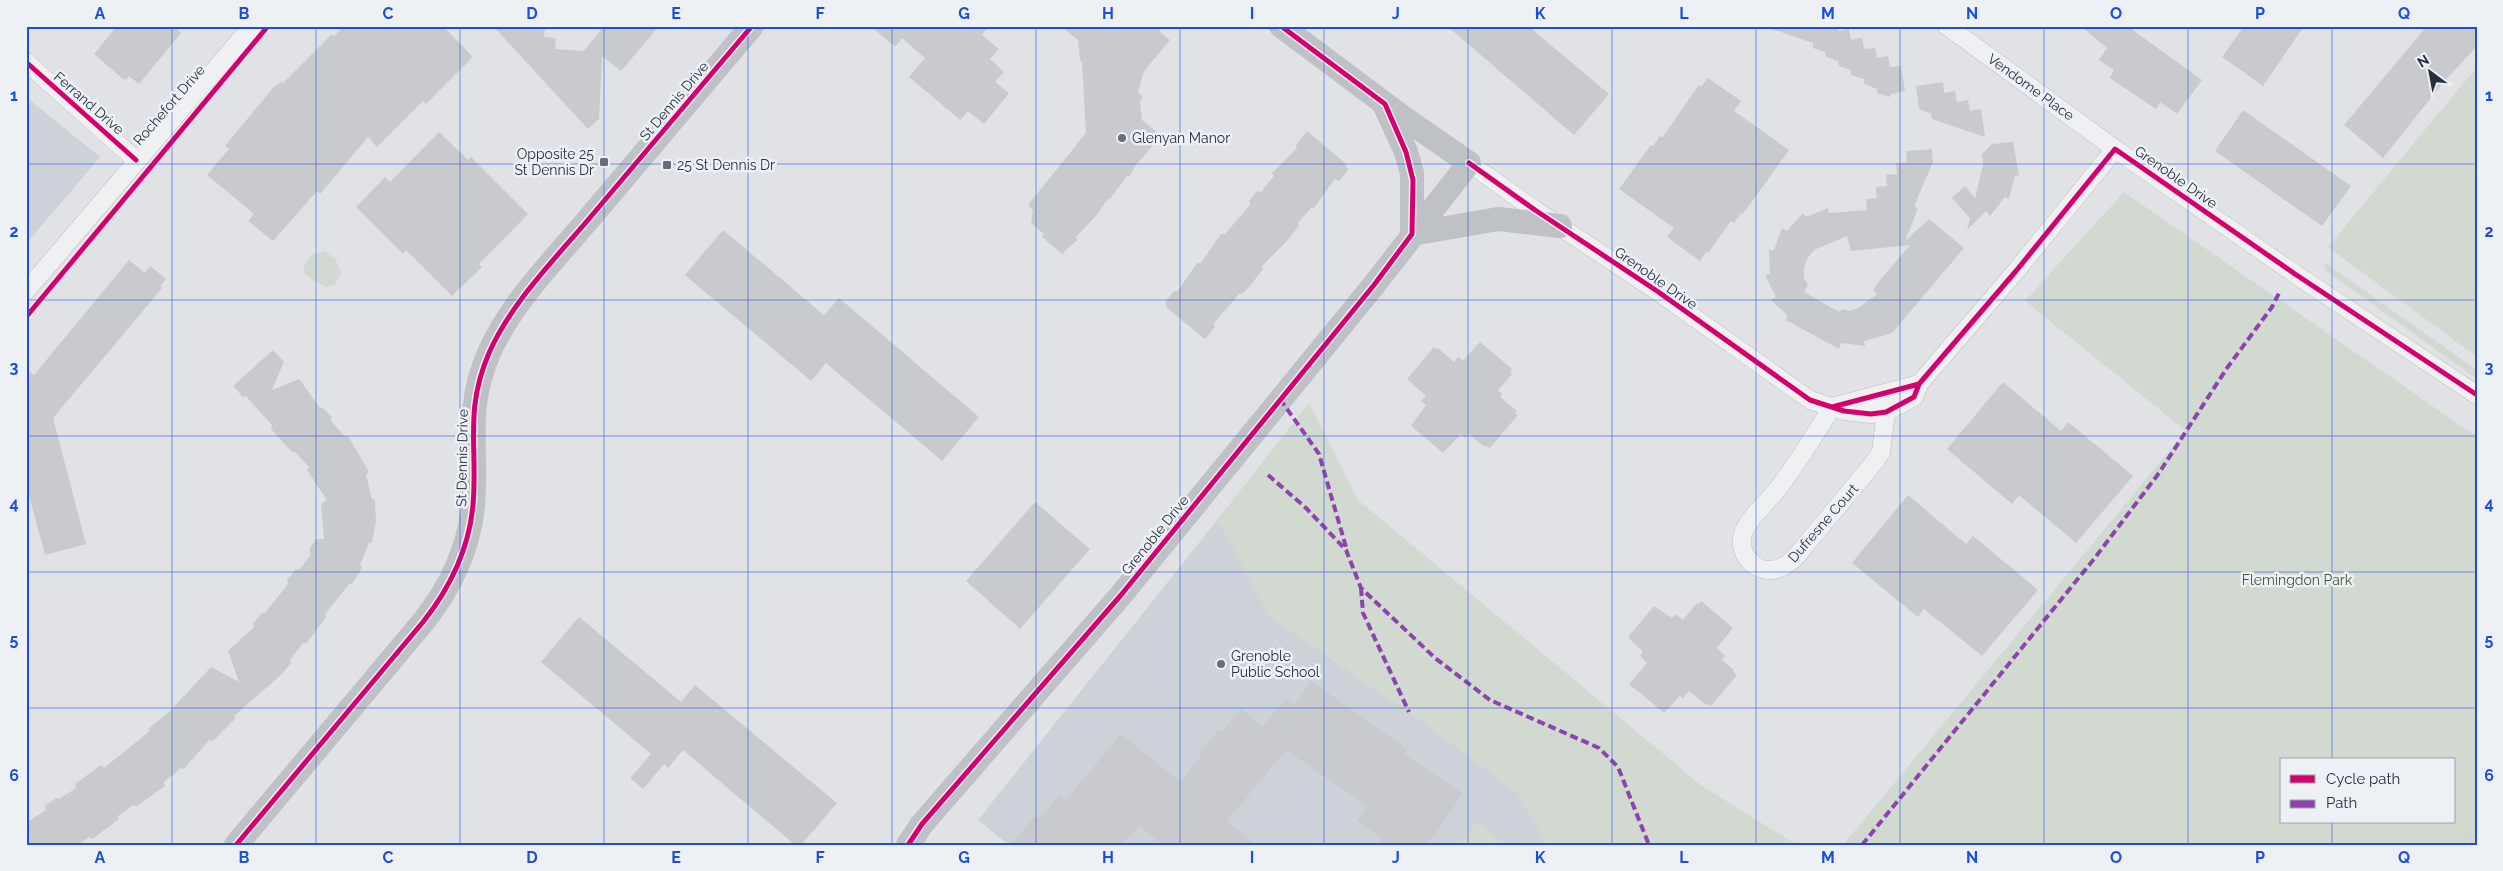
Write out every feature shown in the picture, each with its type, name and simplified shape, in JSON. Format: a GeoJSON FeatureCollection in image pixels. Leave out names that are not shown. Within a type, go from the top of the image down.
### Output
{"type":"FeatureCollection","features":[{"type":"Feature","properties":{"kind":"street","name":"Rochefort Drive"},"geometry":{"type":"LineString","coordinates":[[26,291],[252,26]]}},
{"type":"Feature","properties":{"kind":"street","name":"St Dennis Drive"},"geometry":{"type":"LineString","coordinates":[[236,845],[423,622],[450,582],[462,555],[471,520],[474,472],[472,427],[476,392],[488,355],[503,326],[537,281],[752,26]]}},
{"type":"Feature","properties":{"kind":"street"},"geometry":{"type":"LineString","coordinates":[[1281,26],[1385,104],[1469,163]]}},
{"type":"Feature","properties":{"kind":"street","name":"Vendome Place"},"geometry":{"type":"LineString","coordinates":[[1948,26],[2114,149]]}},
{"type":"Feature","properties":{"kind":"street","name":"Ferrand Drive"},"geometry":{"type":"LineString","coordinates":[[26,62],[136,160]]}},
{"type":"Feature","properties":{"kind":"street"},"geometry":{"type":"LineString","coordinates":[[1385,104],[1406,152],[1412,173],[1412,234],[1498,219],[1560,226]]}},
{"type":"Feature","properties":{"kind":"street","name":"Grenoble Drive"},"geometry":{"type":"LineString","coordinates":[[908,845],[922,824],[1121,596],[1374,285],[1469,163],[1657,291],[1789,387],[1810,400],[1856,414],[1886,412],[1914,397],[1920,384],[2016,271],[2114,149],[2295,274],[2477,395]]}},
{"type":"Feature","properties":{"kind":"street"},"geometry":{"type":"LineString","coordinates":[[1832,407],[1920,384]]}},
{"type":"Feature","properties":{"kind":"street","name":"Dufresne Court"},"geometry":{"type":"LineString","coordinates":[[1832,407],[1802,458],[1770,500],[1746,527],[1742,549],[1746,558],[1755,567],[1770,571],[1786,566],[1822,526],[1881,452],[1886,412]]}},
{"type":"Feature","properties":{"kind":"shaded area"},"geometry":{"type":"Polygon","coordinates":[[[26,97],[100,157],[26,244],[26,97]]]}},
{"type":"Feature","properties":{"kind":"shaded area","name":"Grenoble Public School"},"geometry":{"type":"Polygon","coordinates":[[[1218,519],[1270,617],[1409,712],[1518,793],[1547,845],[1009,845],[978,820],[1218,519]]]}},
{"type":"Feature","properties":{"kind":"green space"},"geometry":{"type":"Polygon","coordinates":[[[2477,67],[2477,357],[2328,247],[2477,67]]]}},
{"type":"Feature","properties":{"kind":"green space","name":"Flemingdon Park"},"geometry":{"type":"Polygon","coordinates":[[[2124,192],[2477,437],[2477,845],[1843,845],[2186,431],[2025,301],[2124,192]]]}},
{"type":"Feature","properties":{"kind":"green space"},"geometry":{"type":"Polygon","coordinates":[[[325,251],[336,260],[341,273],[335,285],[325,287],[305,274],[303,266],[312,254],[325,251]]]}},
{"type":"Feature","properties":{"kind":"green space"},"geometry":{"type":"Polygon","coordinates":[[[2324,262],[2477,370],[2477,379],[2325,270],[2324,262]]]}},
{"type":"Feature","properties":{"kind":"green space"},"geometry":{"type":"Polygon","coordinates":[[[1309,403],[1358,500],[1702,786],[1797,845],[1547,845],[1518,793],[1409,712],[1270,617],[1218,519],[1309,403]]]}},
{"type":"Feature","properties":{"kind":"green space"},"geometry":{"type":"Polygon","coordinates":[[[1477,822],[1506,845],[1459,845],[1477,822]]]}},
{"type":"Feature","properties":{"kind":"building"},"geometry":{"type":"Polygon","coordinates":[[[117,26],[173,26],[181,33],[139,84],[129,76],[126,80],[122,78],[94,54],[117,26]]]}},
{"type":"Feature","properties":{"kind":"building"},"geometry":{"type":"Polygon","coordinates":[[[344,26],[443,26],[473,57],[426,104],[423,101],[377,147],[368,137],[320,194],[317,191],[273,241],[248,221],[254,214],[207,175],[229,149],[225,146],[273,88],[281,82],[282,84],[332,34],[334,36],[344,26]]]}},
{"type":"Feature","properties":{"kind":"building"},"geometry":{"type":"Polygon","coordinates":[[[493,26],[545,26],[544,37],[556,38],[555,49],[584,51],[604,26],[659,26],[621,71],[602,56],[599,119],[588,129],[493,26]]]}},
{"type":"Feature","properties":{"kind":"building"},"geometry":{"type":"Polygon","coordinates":[[[870,26],[989,26],[982,35],[999,49],[990,59],[1004,72],[995,82],[1009,93],[984,124],[968,111],[960,120],[909,77],[925,58],[902,38],[895,47],[870,26]]]}},
{"type":"Feature","properties":{"kind":"building","name":"Glenyan Manor"},"geometry":{"type":"Polygon","coordinates":[[[1061,26],[1160,26],[1160,32],[1170,40],[1144,71],[1138,92],[1143,97],[1140,101],[1142,120],[1161,136],[1135,166],[1130,176],[1127,176],[1096,216],[1076,237],[1077,240],[1062,254],[1042,237],[1044,234],[1031,223],[1033,210],[1028,205],[1086,133],[1082,62],[1080,60],[1078,40],[1061,26]]]}},
{"type":"Feature","properties":{"kind":"building"},"geometry":{"type":"Polygon","coordinates":[[[1447,26],[1528,26],[1609,94],[1574,135],[1447,26]]]}},
{"type":"Feature","properties":{"kind":"building"},"geometry":{"type":"Polygon","coordinates":[[[1772,26],[1838,26],[1838,31],[1849,29],[1851,40],[1862,38],[1864,49],[1875,48],[1877,58],[1888,56],[1890,67],[1901,66],[1905,91],[1891,94],[1890,97],[1877,93],[1877,89],[1864,84],[1864,79],[1851,75],[1851,70],[1839,66],[1838,61],[1826,57],[1825,52],[1813,48],[1813,43],[1772,29],[1772,26]]]}},
{"type":"Feature","properties":{"kind":"building"},"geometry":{"type":"Polygon","coordinates":[[[2081,26],[2127,26],[2202,80],[2177,114],[2160,102],[2156,109],[2110,78],[2114,70],[2099,60],[2107,48],[2081,26]]]}},
{"type":"Feature","properties":{"kind":"building"},"geometry":{"type":"Polygon","coordinates":[[[2244,26],[2304,26],[2263,86],[2222,57],[2244,26]]]}},
{"type":"Feature","properties":{"kind":"building"},"geometry":{"type":"Polygon","coordinates":[[[2427,26],[2477,26],[2477,46],[2442,84],[2383,158],[2344,125],[2427,26]]]}},
{"type":"Feature","properties":{"kind":"building"},"geometry":{"type":"Polygon","coordinates":[[[1708,78],[1741,101],[1734,111],[1789,150],[1743,214],[1741,213],[1734,223],[1731,221],[1700,261],[1667,237],[1674,228],[1619,189],[1651,145],[1653,146],[1660,136],[1662,138],[1699,85],[1701,87],[1708,78]]]}},
{"type":"Feature","properties":{"kind":"building"},"geometry":{"type":"Polygon","coordinates":[[[1943,82],[1944,93],[1955,91],[1957,102],[1968,100],[1970,111],[1981,109],[1985,137],[1932,119],[1931,114],[1919,109],[1916,86],[1943,82]]]}},
{"type":"Feature","properties":{"kind":"building"},"geometry":{"type":"Polygon","coordinates":[[[2243,110],[2351,186],[2322,226],[2215,151],[2243,110]]]}},
{"type":"Feature","properties":{"kind":"building"},"geometry":{"type":"Polygon","coordinates":[[[1307,131],[1345,163],[1348,170],[1339,181],[1335,179],[1314,208],[1311,208],[1298,223],[1299,226],[1286,242],[1262,266],[1263,269],[1249,287],[1242,294],[1239,294],[1214,323],[1215,327],[1205,339],[1167,308],[1165,302],[1174,291],[1177,292],[1197,263],[1201,263],[1221,234],[1225,234],[1250,205],[1249,201],[1257,191],[1261,192],[1274,176],[1272,173],[1297,148],[1296,145],[1307,131]]]}},
{"type":"Feature","properties":{"kind":"building"},"geometry":{"type":"Polygon","coordinates":[[[439,132],[468,160],[471,157],[528,214],[479,264],[482,267],[452,296],[406,250],[403,254],[356,207],[385,177],[390,182],[439,132]]]}},
{"type":"Feature","properties":{"kind":"building"},"geometry":{"type":"Polygon","coordinates":[[[2013,142],[2019,176],[2015,175],[2009,199],[2005,197],[1990,216],[1986,211],[1967,230],[1970,218],[1952,198],[1965,186],[1975,198],[1983,164],[1982,154],[1992,144],[2013,142]]]}},
{"type":"Feature","properties":{"kind":"building"},"geometry":{"type":"Polygon","coordinates":[[[1932,149],[1933,162],[1914,206],[1918,209],[1905,241],[1929,219],[1964,248],[1892,333],[1864,341],[1865,346],[1841,343],[1839,349],[1786,320],[1788,316],[1771,300],[1776,297],[1765,275],[1770,274],[1769,250],[1774,250],[1782,228],[1787,231],[1803,213],[1806,217],[1828,208],[1829,213],[1867,210],[1866,199],[1877,198],[1876,187],[1887,186],[1886,175],[1897,174],[1896,163],[1907,162],[1906,151],[1932,149]],[[1847,236],[1814,250],[1807,259],[1804,268],[1804,278],[1808,285],[1804,292],[1839,312],[1842,309],[1850,311],[1858,308],[1877,294],[1873,290],[1910,245],[1851,251],[1847,236]]]}},
{"type":"Feature","properties":{"kind":"building"},"geometry":{"type":"Polygon","coordinates":[[[723,230],[824,315],[839,298],[979,417],[942,461],[826,363],[811,381],[685,275],[723,230]]]}},
{"type":"Feature","properties":{"kind":"building"},"geometry":{"type":"Polygon","coordinates":[[[129,260],[145,273],[150,266],[166,279],[160,286],[162,288],[53,418],[86,544],[45,555],[26,484],[26,369],[34,375],[129,260]]]}},
{"type":"Feature","properties":{"kind":"building"},"geometry":{"type":"Polygon","coordinates":[[[1480,342],[1512,369],[1510,372],[1512,374],[1498,390],[1502,394],[1500,397],[1517,411],[1515,413],[1518,415],[1490,448],[1485,447],[1469,434],[1465,438],[1461,434],[1443,453],[1411,426],[1426,405],[1421,401],[1426,396],[1407,379],[1434,347],[1438,348],[1454,362],[1458,357],[1463,361],[1480,342]]]}},
{"type":"Feature","properties":{"kind":"building"},"geometry":{"type":"Polygon","coordinates":[[[273,350],[284,362],[272,390],[299,379],[320,408],[323,408],[332,417],[331,421],[344,436],[348,436],[369,472],[366,475],[372,499],[375,500],[376,521],[372,542],[369,543],[360,565],[362,568],[352,584],[349,584],[325,614],[326,617],[307,643],[303,643],[290,660],[291,663],[282,674],[235,715],[235,719],[213,741],[209,740],[184,769],[181,768],[164,782],[165,786],[137,806],[133,805],[118,816],[118,820],[92,839],[89,837],[78,845],[26,845],[26,823],[46,810],[45,806],[76,788],[75,784],[101,765],[104,768],[150,731],[148,729],[171,710],[211,667],[239,682],[228,651],[254,627],[253,624],[262,613],[265,613],[288,584],[287,580],[296,569],[299,570],[311,554],[309,550],[316,539],[324,539],[321,504],[327,500],[307,470],[309,467],[271,429],[272,425],[246,396],[243,397],[233,386],[273,350]]]}},
{"type":"Feature","properties":{"kind":"building"},"geometry":{"type":"Polygon","coordinates":[[[2003,382],[2061,431],[2068,422],[2133,476],[2076,543],[2019,495],[2012,504],[1947,449],[2003,382]]]}},
{"type":"Feature","properties":{"kind":"building"},"geometry":{"type":"Polygon","coordinates":[[[1908,495],[1966,544],[1973,536],[2038,590],[1982,656],[1924,609],[1918,617],[1852,563],[1908,495]]]}},
{"type":"Feature","properties":{"kind":"building"},"geometry":{"type":"Polygon","coordinates":[[[1035,502],[1090,549],[1020,629],[966,581],[1035,502]]]}},
{"type":"Feature","properties":{"kind":"building"},"geometry":{"type":"Polygon","coordinates":[[[1701,601],[1733,628],[1717,648],[1725,656],[1722,660],[1737,675],[1711,706],[1706,705],[1689,691],[1683,698],[1680,696],[1664,713],[1629,684],[1647,663],[1640,656],[1643,652],[1628,637],[1654,606],[1672,618],[1675,614],[1683,620],[1697,603],[1699,604],[1701,601]]]}},
{"type":"Feature","properties":{"kind":"building"},"geometry":{"type":"Polygon","coordinates":[[[579,617],[681,702],[695,685],[837,803],[801,845],[795,845],[683,750],[668,768],[664,764],[643,789],[630,778],[651,754],[541,662],[579,617]]]}},
{"type":"Feature","properties":{"kind":"building"},"geometry":{"type":"Polygon","coordinates":[[[1311,681],[1407,749],[1404,754],[1463,793],[1427,845],[1376,845],[1381,837],[1357,821],[1367,806],[1286,750],[1227,821],[1256,845],[1163,845],[1139,825],[1122,845],[1011,845],[1035,816],[1039,819],[1059,795],[1066,800],[1121,734],[1180,782],[1202,755],[1199,753],[1219,729],[1222,732],[1241,709],[1262,727],[1286,699],[1294,705],[1311,681]]]}},
{"type":"Feature","properties":{"kind":"marked path"},"geometry":{"type":"LineString","coordinates":[[1862,845],[2094,559],[2159,473],[2227,368],[2272,307],[2279,293]]}},
{"type":"Feature","properties":{"kind":"marked path"},"geometry":{"type":"LineString","coordinates":[[1280,399],[1319,454],[1346,547]]}},
{"type":"Feature","properties":{"kind":"marked path"},"geometry":{"type":"LineString","coordinates":[[1268,475],[1306,508],[1346,550],[1361,588],[1435,658],[1490,700],[1599,748],[1618,767],[1649,845]]}},
{"type":"Feature","properties":{"kind":"marked path"},"geometry":{"type":"LineString","coordinates":[[1361,588],[1363,613],[1409,712]]}},
{"type":"Feature","properties":{"kind":"cycle path"},"geometry":{"type":"LineString","coordinates":[[26,317],[268,26]]}},
{"type":"Feature","properties":{"kind":"cycle path"},"geometry":{"type":"LineString","coordinates":[[236,845],[423,622],[450,582],[463,552],[471,521],[474,484],[474,411],[481,374],[489,353],[510,315],[536,280],[752,26]]}},
{"type":"Feature","properties":{"kind":"cycle path"},"geometry":{"type":"LineString","coordinates":[[908,845],[922,824],[1121,595],[1374,285],[1412,234],[1413,180],[1406,152],[1385,104],[1281,26]]}},
{"type":"Feature","properties":{"kind":"cycle path"},"geometry":{"type":"LineString","coordinates":[[26,62],[136,160]]}},
{"type":"Feature","properties":{"kind":"cycle path"},"geometry":{"type":"LineString","coordinates":[[1469,163],[1535,210],[1657,291],[1810,400],[1844,411],[1871,414],[1886,412],[1914,397],[1919,384],[2016,271],[2115,149],[2295,274],[2477,395]]}},
{"type":"Feature","properties":{"kind":"cycle path"},"geometry":{"type":"LineString","coordinates":[[1832,407],[1919,384]]}},
{"type":"Feature","properties":{"kind":"place","name":"Glenyan Manor"},"geometry":{"type":"Point","coordinates":[1122,138]}},
{"type":"Feature","properties":{"kind":"place","name":"Opposite 25 St Dennis Dr"},"geometry":{"type":"Point","coordinates":[604,162]}},
{"type":"Feature","properties":{"kind":"place","name":"25 St Dennis Dr"},"geometry":{"type":"Point","coordinates":[667,165]}},
{"type":"Feature","properties":{"kind":"place","name":"Grenoble Public School"},"geometry":{"type":"Point","coordinates":[1221,664]}}]}
